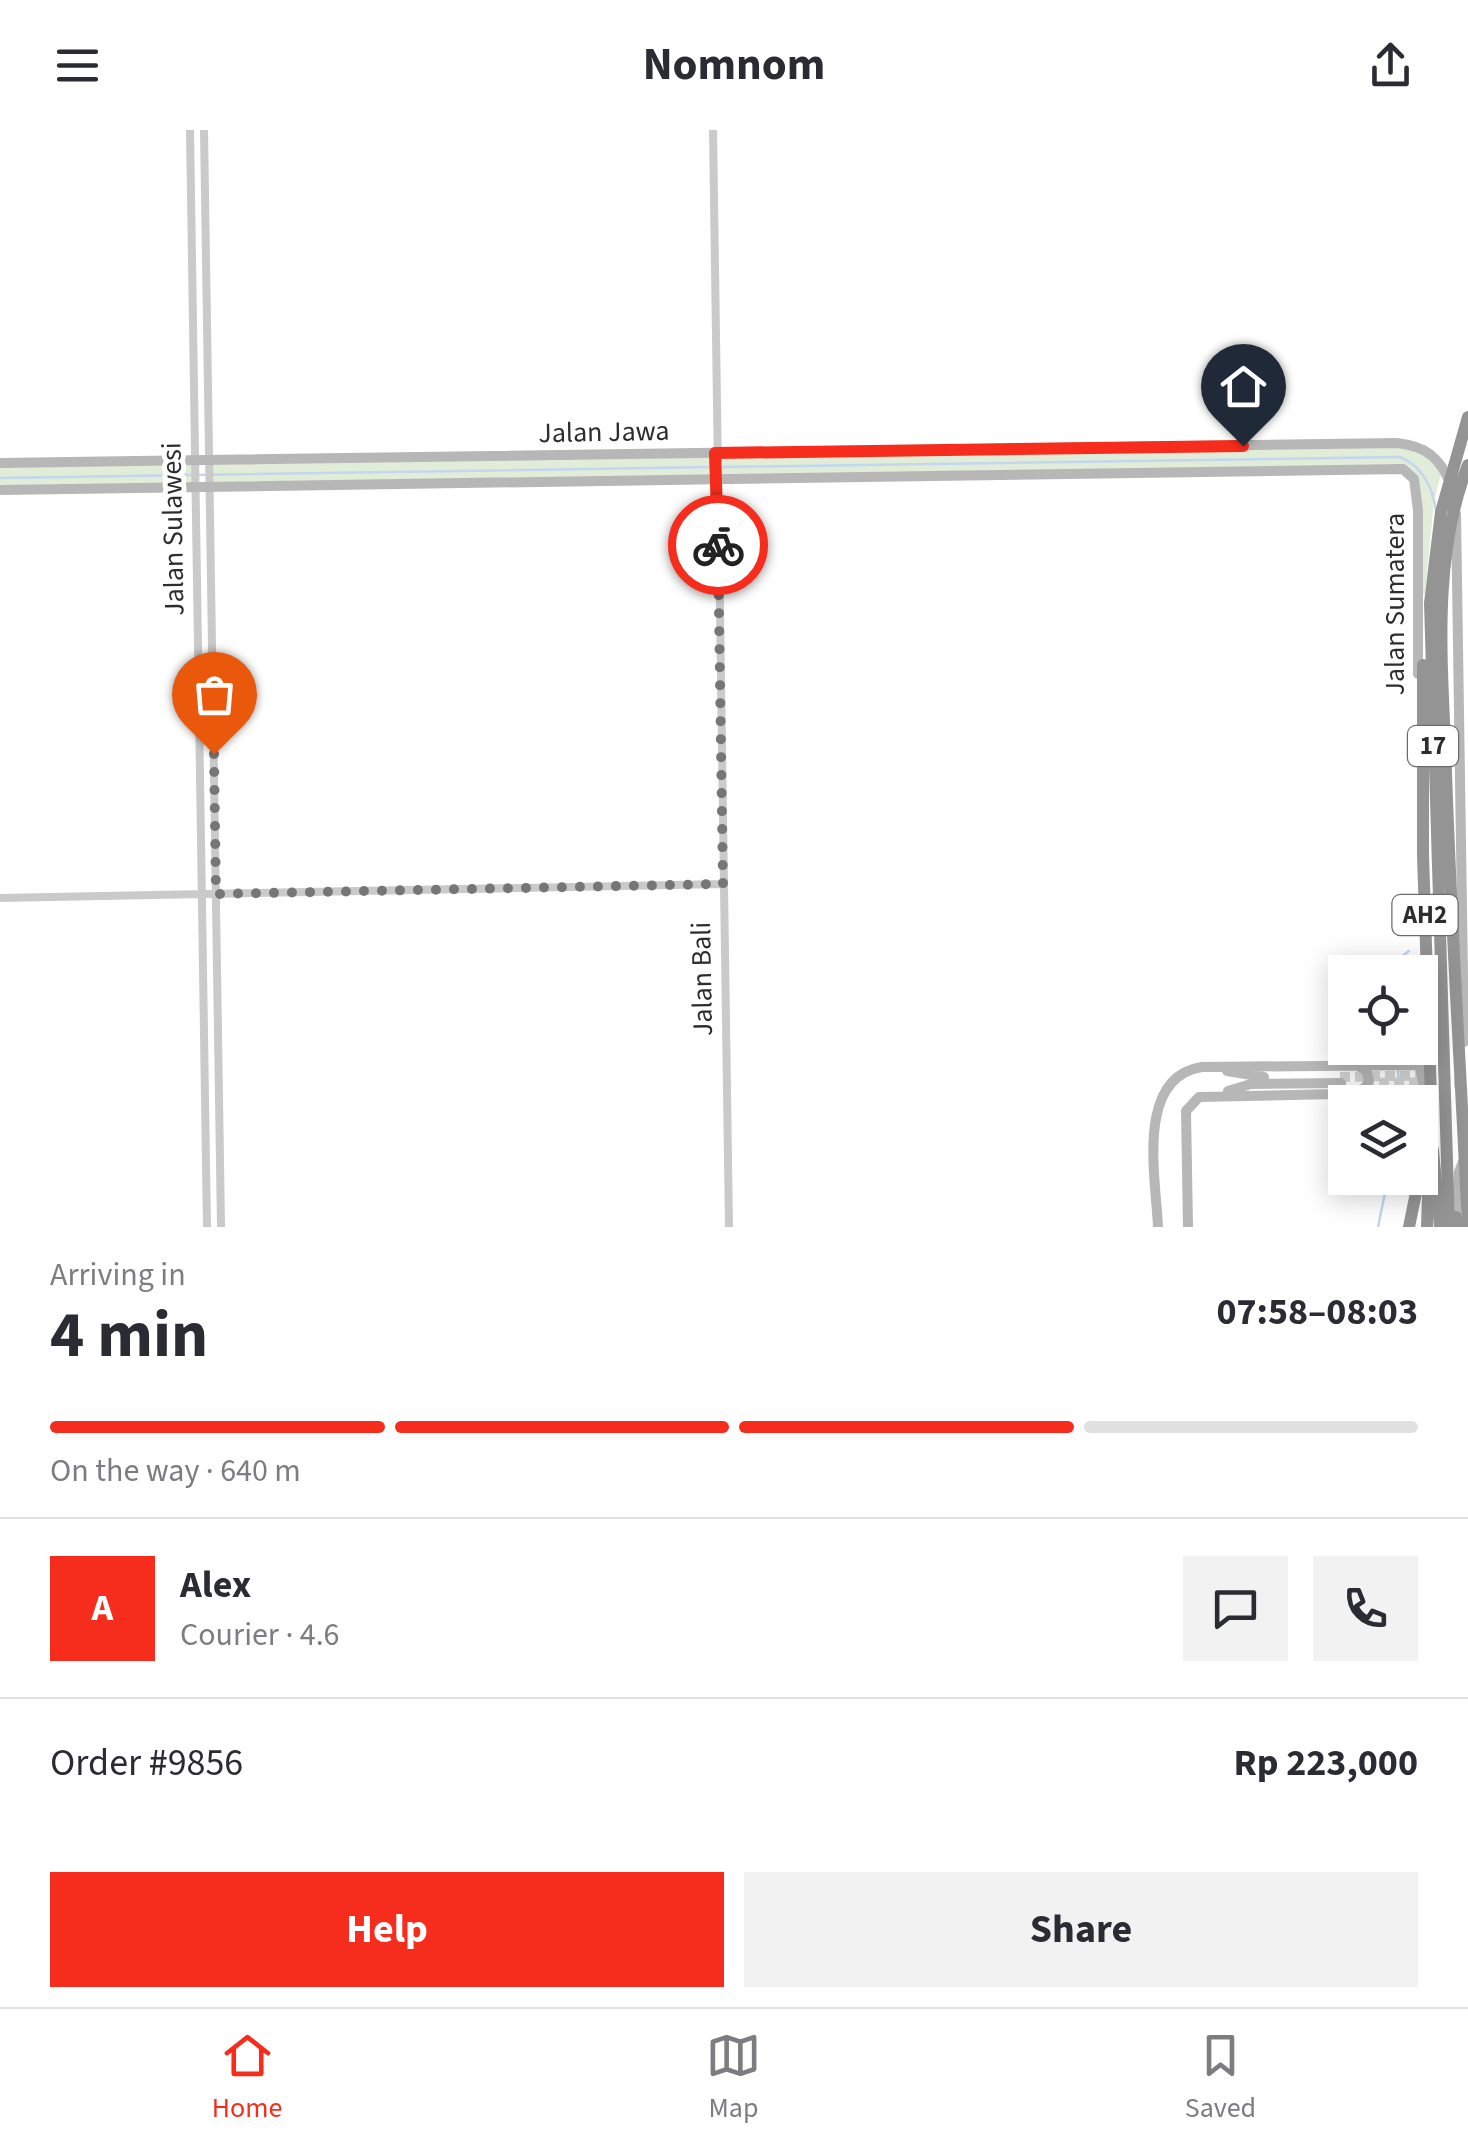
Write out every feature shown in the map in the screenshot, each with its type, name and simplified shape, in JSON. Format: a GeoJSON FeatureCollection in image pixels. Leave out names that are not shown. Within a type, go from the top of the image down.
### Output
{"type":"FeatureCollection","features":[{"type":"Feature","properties":{"kind":"highway","name":"17"},"geometry":{"type":"LineString","coordinates":[[1454,1224],[1430,602],[1442,512],[1468,417]]}},
{"type":"Feature","properties":{"kind":"highway","name":"17"},"geometry":{"type":"LineString","coordinates":[[1468,464],[1452,513],[1441,612],[1449,889],[1468,1227]]}},
{"type":"Feature","properties":{"kind":"highway","name":"AH2"},"geometry":{"type":"LineString","coordinates":[[1429,1085],[1421,685],[1430,602]]}},
{"type":"Feature","properties":{"kind":"highway"},"geometry":{"type":"LineString","coordinates":[[1449,889],[1467,1062]]}},
{"type":"Feature","properties":{"kind":"highway"},"geometry":{"type":"LineString","coordinates":[[1409,1227],[1415,1195]]}},
{"type":"Feature","properties":{"kind":"highway","name":"AH2"},"geometry":{"type":"LineString","coordinates":[[1427,1227],[1428,1195]]}},
{"type":"Feature","properties":{"kind":"highway"},"geometry":{"type":"LineString","coordinates":[[1436,1195],[1438,1227]]}},
{"type":"Feature","properties":{"kind":"highway"},"geometry":{"type":"LineString","coordinates":[[1436,1195],[1438,1227]]}},
{"type":"Feature","properties":{"kind":"street","name":"Jalan Sulawesi"},"geometry":{"type":"LineString","coordinates":[[190,130],[207,1227]]}},
{"type":"Feature","properties":{"kind":"street","name":"Jalan Sulawesi"},"geometry":{"type":"LineString","coordinates":[[204,130],[221,1227]]}},
{"type":"Feature","properties":{"kind":"street","name":"Jalan Bali"},"geometry":{"type":"LineString","coordinates":[[712,130],[729,1227]]}},
{"type":"Feature","properties":{"kind":"street","name":"Jalan Jawa"},"geometry":{"type":"LineString","coordinates":[[0,462],[209,463],[1397,443],[1423,448],[1442,464],[1453,491],[1457,525],[1467,1062]]}},
{"type":"Feature","properties":{"kind":"street","name":"Jalan Jawa"},"geometry":{"type":"LineString","coordinates":[[0,490],[1403,470],[1414,479]]}},
{"type":"Feature","properties":{"kind":"street","name":"Jalan Sumatera"},"geometry":{"type":"LineString","coordinates":[[1414,479],[1418,511],[1420,955]]}},
{"type":"Feature","properties":{"kind":"street"},"geometry":{"type":"LineString","coordinates":[[0,898],[723,884]]}},
{"type":"Feature","properties":{"kind":"street"},"geometry":{"type":"LineString","coordinates":[[1438,1104],[1458,1104],[1466,1095],[1467,1062]]}},
{"type":"Feature","properties":{"kind":"street"},"geometry":{"type":"LineString","coordinates":[[1158,1227],[1159,1101],[1164,1088],[1176,1076],[1188,1069],[1212,1067],[1328,1065]]}},
{"type":"Feature","properties":{"kind":"street"},"geometry":{"type":"LineString","coordinates":[[1356,1065],[1364,1068],[1369,1080],[1366,1085]]}},
{"type":"Feature","properties":{"kind":"street","name":"Jalan Sumatera"},"geometry":{"type":"LineString","coordinates":[[1420,1065],[1425,1085]]}},
{"type":"Feature","properties":{"kind":"street"},"geometry":{"type":"LineString","coordinates":[[1212,1067],[1252,1078],[1340,1080],[1251,1084],[1212,1096]]}},
{"type":"Feature","properties":{"kind":"street"},"geometry":{"type":"LineString","coordinates":[[1188,1227],[1186,1110],[1198,1097],[1328,1094]]}},
{"type":"Feature","properties":{"kind":"street"},"geometry":{"type":"LineString","coordinates":[[1454,1224],[1459,1172],[1468,1148]]}},
{"type":"Feature","properties":{"kind":"green space"},"geometry":{"type":"Polygon","coordinates":[[[1408,444],[1443,467],[1434,501],[1425,593],[1417,599],[1418,511],[1408,472],[210,489],[209,460],[1408,444]]]}},
{"type":"Feature","properties":{"kind":"green space"},"geometry":{"type":"Polygon","coordinates":[[[195,460],[195,489],[0,490],[0,463],[195,460]]]}},
{"type":"Feature","properties":{"kind":"waterway"},"geometry":{"type":"LineString","coordinates":[[721,467],[1400,457],[1425,478],[1436,511]]}},
{"type":"Feature","properties":{"kind":"waterway"},"geometry":{"type":"LineString","coordinates":[[0,478],[713,467]]}},
{"type":"Feature","properties":{"kind":"waterway"},"geometry":{"type":"LineString","coordinates":[[1404,955],[1409,951]]}},
{"type":"Feature","properties":{"kind":"waterway"},"geometry":{"type":"LineString","coordinates":[[1398,1069],[1399,1085]]}},
{"type":"Feature","properties":{"kind":"waterway"},"geometry":{"type":"LineString","coordinates":[[1378,1227],[1385,1195]]}},
{"type":"Feature","properties":{"kind":"tunnel"},"geometry":{"type":"LineString","coordinates":[[1340,1077],[1429,1075]]}},
{"type":"Feature","properties":{"kind":"tunnel"},"geometry":{"type":"LineString","coordinates":[[1364,1083],[1468,1082]]}},
{"type":"Feature","properties":{"kind":"way so far"},"geometry":{"type":"LineString","coordinates":[[214,754],[216,894],[723,884],[718,545]]}},
{"type":"Feature","properties":{"kind":"route"},"geometry":{"type":"LineString","coordinates":[[718,545],[715,453],[1243,446]]}}]}
